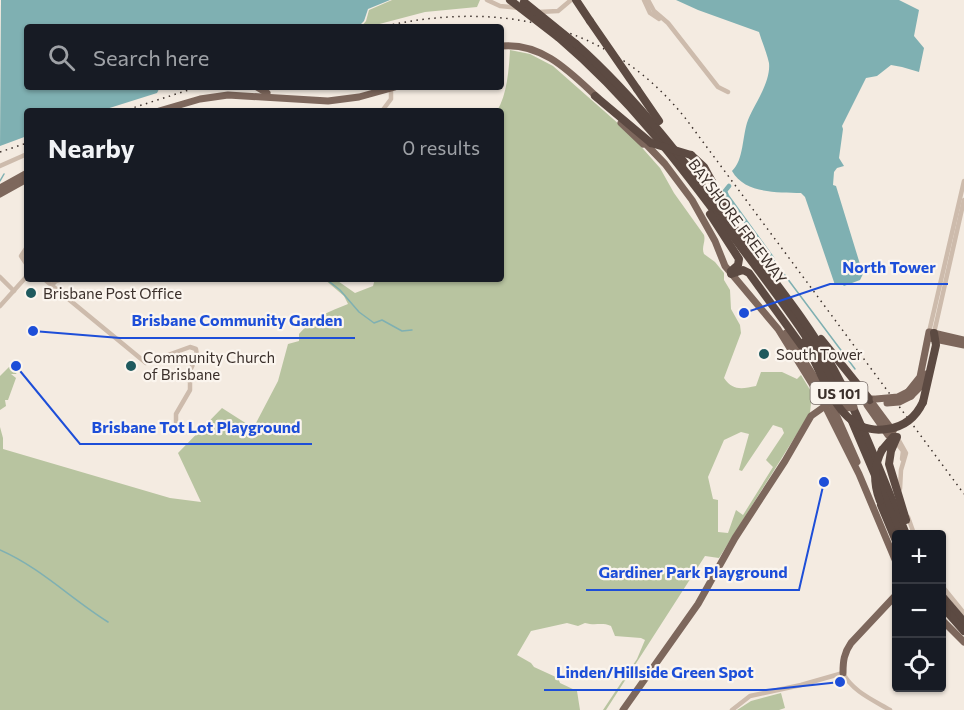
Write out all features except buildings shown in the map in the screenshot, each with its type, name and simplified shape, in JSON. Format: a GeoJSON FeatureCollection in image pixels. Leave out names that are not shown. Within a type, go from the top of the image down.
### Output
{"type":"FeatureCollection","features":[{"type":"Feature","properties":{"kind":"highway","name":"BAYSHORE FREEWAY"},"geometry":{"type":"LineString","coordinates":[[510,0],[558,37],[627,102],[667,148],[796,321],[837,389],[898,530]]}},
{"type":"Feature","properties":{"kind":"highway","name":"BAYSHORE FREEWAY"},"geometry":{"type":"LineString","coordinates":[[522,1],[576,44],[687,156],[706,170],[745,241],[801,317],[834,369],[908,530]]}},
{"type":"Feature","properties":{"kind":"highway"},"geometry":{"type":"LineString","coordinates":[[579,4],[676,145],[687,156]]}},
{"type":"Feature","properties":{"kind":"highway"},"geometry":{"type":"LineString","coordinates":[[596,96],[651,143],[687,156]]}},
{"type":"Feature","properties":{"kind":"highway"},"geometry":{"type":"LineString","coordinates":[[693,183],[695,191],[739,259],[738,265],[732,272]]}},
{"type":"Feature","properties":{"kind":"highway"},"geometry":{"type":"LineString","coordinates":[[754,264],[756,273],[769,294],[817,363],[837,406],[859,425],[878,430],[896,427],[912,418],[923,402],[934,359],[932,336]]}},
{"type":"Feature","properties":{"kind":"highway"},"geometry":{"type":"LineString","coordinates":[[732,272],[743,270],[749,273],[799,344],[823,372],[858,436]]}},
{"type":"Feature","properties":{"kind":"highway"},"geometry":{"type":"LineString","coordinates":[[771,278],[873,403]]}},
{"type":"Feature","properties":{"kind":"highway"},"geometry":{"type":"LineString","coordinates":[[896,438],[889,455],[889,468],[909,530]]}},
{"type":"Feature","properties":{"kind":"highway"},"geometry":{"type":"LineString","coordinates":[[893,530],[880,501],[874,477],[876,463],[882,450],[896,438]]}},
{"type":"Feature","properties":{"kind":"highway"},"geometry":{"type":"LineString","coordinates":[[946,601],[964,622]]}},
{"type":"Feature","properties":{"kind":"highway"},"geometry":{"type":"LineString","coordinates":[[946,611],[964,631]]}},
{"type":"Feature","properties":{"kind":"main road"},"geometry":{"type":"LineString","coordinates":[[504,47],[523,46],[546,54],[596,96],[655,153],[697,204],[713,229],[732,272],[776,319],[807,363],[832,407],[892,549]]}},
{"type":"Feature","properties":{"kind":"main road"},"geometry":{"type":"LineString","coordinates":[[504,47],[528,51],[552,62],[655,153]]}},
{"type":"Feature","properties":{"kind":"main road"},"geometry":{"type":"LineString","coordinates":[[169,108],[242,90]]}},
{"type":"Feature","properties":{"kind":"main road"},"geometry":{"type":"LineString","coordinates":[[259,90],[281,98]]}},
{"type":"Feature","properties":{"kind":"main road"},"geometry":{"type":"LineString","coordinates":[[228,95],[333,100],[359,97],[385,90]]}},
{"type":"Feature","properties":{"kind":"main road"},"geometry":{"type":"LineString","coordinates":[[0,188],[24,175]]}},
{"type":"Feature","properties":{"kind":"main road"},"geometry":{"type":"LineString","coordinates":[[0,194],[24,181]]}},
{"type":"Feature","properties":{"kind":"main road"},"geometry":{"type":"LineString","coordinates":[[932,336],[964,340]]}},
{"type":"Feature","properties":{"kind":"main road"},"geometry":{"type":"LineString","coordinates":[[932,336],[964,345]]}},
{"type":"Feature","properties":{"kind":"main road"},"geometry":{"type":"LineString","coordinates":[[625,710],[698,604],[811,416],[832,407],[899,402],[910,394],[920,377],[932,336]]}},
{"type":"Feature","properties":{"kind":"main road"},"geometry":{"type":"LineString","coordinates":[[873,403],[910,394]]}},
{"type":"Feature","properties":{"kind":"main road"},"geometry":{"type":"LineString","coordinates":[[873,403],[896,438]]}},
{"type":"Feature","properties":{"kind":"main road"},"geometry":{"type":"LineString","coordinates":[[873,403],[883,418]]}},
{"type":"Feature","properties":{"kind":"main road"},"geometry":{"type":"LineString","coordinates":[[873,403],[888,435],[896,438]]}},
{"type":"Feature","properties":{"kind":"main road"},"geometry":{"type":"LineString","coordinates":[[843,673],[843,659],[851,643],[892,600]]}},
{"type":"Feature","properties":{"kind":"main road"},"geometry":{"type":"LineString","coordinates":[[946,624],[964,642]]}},
{"type":"Feature","properties":{"kind":"main road"},"geometry":{"type":"LineString","coordinates":[[946,629],[964,647]]}},
{"type":"Feature","properties":{"kind":"street"},"geometry":{"type":"LineString","coordinates":[[487,0],[500,6],[546,13],[561,10],[572,0]]}},
{"type":"Feature","properties":{"kind":"street"},"geometry":{"type":"LineString","coordinates":[[644,0],[651,14],[669,26]]}},
{"type":"Feature","properties":{"kind":"street"},"geometry":{"type":"LineString","coordinates":[[648,0],[654,12],[668,23],[718,87],[728,92]]}},
{"type":"Feature","properties":{"kind":"street"},"geometry":{"type":"LineString","coordinates":[[384,108],[391,99],[393,90]]}},
{"type":"Feature","properties":{"kind":"street"},"geometry":{"type":"LineString","coordinates":[[0,166],[24,156]]}},
{"type":"Feature","properties":{"kind":"street"},"geometry":{"type":"LineString","coordinates":[[932,336],[964,181]]}},
{"type":"Feature","properties":{"kind":"street"},"geometry":{"type":"LineString","coordinates":[[932,336],[964,200]]}},
{"type":"Feature","properties":{"kind":"street"},"geometry":{"type":"LineString","coordinates":[[0,277],[15,290]]}},
{"type":"Feature","properties":{"kind":"street"},"geometry":{"type":"LineString","coordinates":[[0,306],[24,280]]}},
{"type":"Feature","properties":{"kind":"street"},"geometry":{"type":"LineString","coordinates":[[48,282],[146,363],[153,358],[191,347],[196,349],[198,353],[190,371],[190,390],[176,412],[176,430]]}},
{"type":"Feature","properties":{"kind":"street"},"geometry":{"type":"LineString","coordinates":[[52,285],[55,282]]}},
{"type":"Feature","properties":{"kind":"street"},"geometry":{"type":"LineString","coordinates":[[896,438],[906,453],[901,470],[900,491],[909,530]]}},
{"type":"Feature","properties":{"kind":"street"},"geometry":{"type":"LineString","coordinates":[[946,591],[964,613]]}},
{"type":"Feature","properties":{"kind":"street"},"geometry":{"type":"LineString","coordinates":[[732,710],[750,696],[843,673],[855,689],[890,710]]}},
{"type":"Feature","properties":{"kind":"green space"},"geometry":{"type":"Polygon","coordinates":[[[392,0],[480,0],[477,7],[425,12],[379,24],[364,24],[369,10],[392,0]]]}},
{"type":"Feature","properties":{"kind":"green space"},"geometry":{"type":"Polygon","coordinates":[[[510,50],[530,54],[553,66],[629,133],[660,168],[674,193],[704,235],[704,254],[724,273],[724,280],[730,290],[731,309],[740,325],[741,333],[724,378],[727,382],[738,388],[751,387],[756,386],[761,372],[782,372],[797,379],[801,375],[812,393],[810,413],[719,558],[705,556],[606,710],[603,710],[637,659],[645,640],[615,636],[611,626],[608,625],[585,623],[578,626],[567,623],[531,631],[517,655],[534,667],[558,678],[560,683],[577,691],[580,710],[0,710],[0,427],[3,449],[170,498],[201,502],[178,453],[222,408],[247,424],[256,423],[278,381],[288,344],[299,341],[299,334],[315,320],[348,304],[344,296],[328,282],[339,282],[355,293],[373,286],[374,282],[504,282],[504,108],[498,108],[508,73],[510,50]],[[773,425],[742,471],[739,470],[749,434],[741,432],[724,440],[708,477],[713,499],[718,500],[718,532],[728,533],[736,510],[743,515],[773,467],[766,460],[784,433],[782,428],[773,425]]]}},
{"type":"Feature","properties":{"kind":"green space"},"geometry":{"type":"Polygon","coordinates":[[[16,360],[21,365],[16,374],[11,374],[16,378],[8,400],[5,400],[6,406],[0,410],[0,376],[16,360]]]}},
{"type":"Feature","properties":{"kind":"green space"},"geometry":{"type":"Polygon","coordinates":[[[781,693],[785,708],[737,710],[751,701],[781,693]]]}},
{"type":"Feature","properties":{"kind":"water"},"geometry":{"type":"Polygon","coordinates":[[[1,0],[390,0],[368,9],[361,24],[24,24],[24,90],[158,90],[157,93],[110,108],[24,108],[24,137],[0,146],[1,0]]]}},
{"type":"Feature","properties":{"kind":"water"},"geometry":{"type":"Polygon","coordinates":[[[676,0],[899,0],[919,10],[914,36],[924,48],[919,72],[891,65],[877,76],[866,78],[842,126],[839,158],[844,166],[837,168],[834,172],[833,185],[836,186],[863,274],[860,280],[844,286],[835,285],[805,197],[801,193],[772,192],[753,188],[738,179],[732,171],[739,161],[748,120],[768,78],[769,63],[759,32],[676,0]]]}},
{"type":"Feature","properties":{"kind":"waterway"},"geometry":{"type":"LineString","coordinates":[[0,181],[4,174]]}},
{"type":"Feature","properties":{"kind":"waterway"},"geometry":{"type":"LineString","coordinates":[[729,186],[725,191],[727,196],[772,258]]}},
{"type":"Feature","properties":{"kind":"waterway"},"geometry":{"type":"LineString","coordinates":[[772,258],[855,369]]}},
{"type":"Feature","properties":{"kind":"waterway"},"geometry":{"type":"LineString","coordinates":[[330,282],[359,312],[374,323],[382,320],[402,331],[412,330]]}},
{"type":"Feature","properties":{"kind":"waterway"},"geometry":{"type":"LineString","coordinates":[[0,550],[29,566],[108,622]]}},
{"type":"Feature","properties":{"kind":"railway"},"geometry":{"type":"LineString","coordinates":[[398,24],[425,19],[467,16],[509,19],[548,26],[587,40],[622,60],[656,86],[686,119],[964,494]]}},
{"type":"Feature","properties":{"kind":"railway"},"geometry":{"type":"LineString","coordinates":[[132,108],[189,90]]}},
{"type":"Feature","properties":{"kind":"railway"},"geometry":{"type":"LineString","coordinates":[[0,152],[24,144]]}},
{"type":"Feature","properties":{"kind":"place","name":"Brisbane Post Office"},"geometry":{"type":"Point","coordinates":[31,293]}},
{"type":"Feature","properties":{"kind":"place","name":"North Tower"},"geometry":{"type":"Point","coordinates":[744,313]}},
{"type":"Feature","properties":{"kind":"place","name":"Brisbane Community Garden"},"geometry":{"type":"Point","coordinates":[33,331]}},
{"type":"Feature","properties":{"kind":"place","name":"South Tower"},"geometry":{"type":"Point","coordinates":[764,354]}},
{"type":"Feature","properties":{"kind":"place","name":"Brisbane Tot Lot Playground"},"geometry":{"type":"Point","coordinates":[16,366]}},
{"type":"Feature","properties":{"kind":"place","name":"Community Church of Brisbane"},"geometry":{"type":"Point","coordinates":[131,366]}},
{"type":"Feature","properties":{"kind":"place","name":"Gardiner Park Playground"},"geometry":{"type":"Point","coordinates":[824,482]}},
{"type":"Feature","properties":{"kind":"place","name":"Linden/Hillside Green Spot"},"geometry":{"type":"Point","coordinates":[840,682]}}]}
